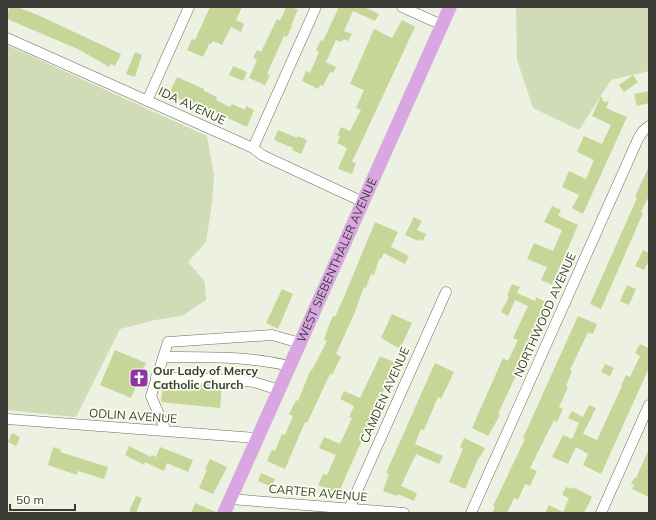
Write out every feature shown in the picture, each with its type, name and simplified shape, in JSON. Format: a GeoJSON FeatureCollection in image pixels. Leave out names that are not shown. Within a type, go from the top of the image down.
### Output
{"type":"FeatureCollection","features":[{"type":"Feature","properties":{"kind":"main road","name":"WEST SIEBENTHALER AVENUE"},"geometry":{"type":"LineString","coordinates":[[224,513],[450,7]]}},
{"type":"Feature","properties":{"kind":"street"},"geometry":{"type":"LineString","coordinates":[[148,100],[189,7]]}},
{"type":"Feature","properties":{"kind":"street"},"geometry":{"type":"LineString","coordinates":[[253,148],[316,7]]}},
{"type":"Feature","properties":{"kind":"street"},"geometry":{"type":"LineString","coordinates":[[402,7],[442,25]]}},
{"type":"Feature","properties":{"kind":"street","name":"IDA AVENUE"},"geometry":{"type":"LineString","coordinates":[[7,38],[253,148],[262,155],[363,202]]}},
{"type":"Feature","properties":{"kind":"street","name":"NORTHWOOD AVENUE"},"geometry":{"type":"LineString","coordinates":[[471,513],[638,139],[647,128]]}},
{"type":"Feature","properties":{"kind":"street","name":"CAMDEN AVENUE"},"geometry":{"type":"LineString","coordinates":[[348,509],[446,292]]}},
{"type":"Feature","properties":{"kind":"street"},"geometry":{"type":"LineString","coordinates":[[166,431],[151,396],[168,342],[272,335],[300,343]]}},
{"type":"Feature","properties":{"kind":"street"},"geometry":{"type":"LineString","coordinates":[[163,357],[236,358],[271,361],[290,366]]}},
{"type":"Feature","properties":{"kind":"street"},"geometry":{"type":"LineString","coordinates":[[156,377],[238,380],[254,382],[279,390]]}},
{"type":"Feature","properties":{"kind":"street"},"geometry":{"type":"LineString","coordinates":[[601,513],[649,404]]}},
{"type":"Feature","properties":{"kind":"street","name":"ODLIN AVENUE"},"geometry":{"type":"LineString","coordinates":[[7,419],[257,438]]}},
{"type":"Feature","properties":{"kind":"street","name":"CARTER AVENUE"},"geometry":{"type":"LineString","coordinates":[[230,499],[404,513]]}},
{"type":"Feature","properties":{"kind":"green space"},"geometry":{"type":"Polygon","coordinates":[[[516,7],[649,7],[649,71],[611,80],[579,130],[533,108],[517,60],[516,7]]]}},
{"type":"Feature","properties":{"kind":"green space"},"geometry":{"type":"Polygon","coordinates":[[[7,45],[207,136],[214,175],[212,203],[206,242],[188,262],[205,282],[206,300],[182,316],[155,320],[120,329],[76,417],[7,410],[7,45]]]}},
{"type":"Feature","properties":{"kind":"building"},"geometry":{"type":"Polygon","coordinates":[[[9,7],[17,7],[40,16],[121,54],[115,66],[111,64],[109,67],[80,50],[7,19],[9,7]]]}},
{"type":"Feature","properties":{"kind":"building"},"geometry":{"type":"Polygon","coordinates":[[[210,7],[242,7],[236,20],[244,24],[241,32],[231,27],[222,45],[213,41],[209,44],[203,57],[187,50],[192,39],[195,40],[210,7]]]}},
{"type":"Feature","properties":{"kind":"building"},"geometry":{"type":"Polygon","coordinates":[[[286,7],[298,9],[287,37],[284,36],[267,74],[270,75],[265,85],[249,78],[257,60],[253,58],[257,50],[261,52],[277,19],[280,21],[286,7]]]}},
{"type":"Feature","properties":{"kind":"building"},"geometry":{"type":"Polygon","coordinates":[[[339,7],[364,7],[379,14],[375,21],[353,11],[344,31],[352,34],[348,41],[343,39],[342,42],[336,40],[326,62],[336,67],[333,73],[330,72],[323,86],[320,85],[318,89],[302,81],[306,71],[310,73],[319,52],[316,50],[321,40],[323,41],[339,7]]]}},
{"type":"Feature","properties":{"kind":"building"},"geometry":{"type":"Polygon","coordinates":[[[402,20],[415,27],[352,162],[356,163],[352,174],[338,169],[347,148],[337,143],[340,136],[338,135],[341,127],[350,131],[361,110],[356,108],[364,90],[350,84],[374,29],[392,38],[402,20]]]}},
{"type":"Feature","properties":{"kind":"building"},"geometry":{"type":"Polygon","coordinates":[[[135,52],[142,55],[135,77],[126,74],[135,52]]]}},
{"type":"Feature","properties":{"kind":"building"},"geometry":{"type":"Polygon","coordinates":[[[233,66],[247,72],[243,81],[229,75],[233,66]]]}},
{"type":"Feature","properties":{"kind":"building"},"geometry":{"type":"Polygon","coordinates":[[[633,75],[638,82],[624,92],[619,85],[633,75]]]}},
{"type":"Feature","properties":{"kind":"building"},"geometry":{"type":"Polygon","coordinates":[[[177,77],[204,89],[204,91],[217,97],[216,100],[230,107],[232,104],[245,110],[246,106],[254,110],[247,127],[198,104],[197,107],[169,94],[177,77]]]}},
{"type":"Feature","properties":{"kind":"building"},"geometry":{"type":"Polygon","coordinates":[[[649,91],[649,103],[637,106],[634,94],[649,91]]]}},
{"type":"Feature","properties":{"kind":"building"},"geometry":{"type":"Polygon","coordinates":[[[601,96],[604,102],[609,101],[606,108],[627,117],[583,214],[572,208],[579,195],[562,187],[569,171],[586,179],[594,160],[577,152],[584,136],[602,144],[611,125],[592,116],[601,96]]]}},
{"type":"Feature","properties":{"kind":"building"},"geometry":{"type":"Polygon","coordinates":[[[278,130],[297,138],[298,136],[307,140],[301,154],[292,150],[293,148],[274,140],[278,130]]]}},
{"type":"Feature","properties":{"kind":"building"},"geometry":{"type":"Polygon","coordinates":[[[649,166],[649,196],[601,309],[590,304],[637,198],[635,197],[649,166]]]}},
{"type":"Feature","properties":{"kind":"building"},"geometry":{"type":"Polygon","coordinates":[[[552,206],[561,210],[558,216],[578,225],[552,285],[541,280],[547,267],[527,259],[534,243],[553,251],[562,230],[544,222],[552,206]]]}},
{"type":"Feature","properties":{"kind":"building"},"geometry":{"type":"Polygon","coordinates":[[[414,217],[422,221],[417,230],[426,234],[423,241],[419,239],[418,241],[405,235],[414,217]]]}},
{"type":"Feature","properties":{"kind":"building"},"geometry":{"type":"Polygon","coordinates":[[[375,222],[398,232],[391,247],[409,256],[405,264],[384,253],[381,259],[379,259],[374,275],[371,274],[366,288],[364,287],[355,312],[336,354],[341,357],[332,375],[330,374],[307,423],[305,422],[285,469],[267,461],[272,450],[275,451],[282,434],[285,435],[293,416],[289,414],[296,400],[298,401],[311,369],[312,370],[327,341],[324,340],[329,325],[333,316],[335,317],[344,297],[375,222]]]}},
{"type":"Feature","properties":{"kind":"building"},"geometry":{"type":"Polygon","coordinates":[[[643,250],[649,253],[649,260],[644,270],[635,266],[643,250]]]}},
{"type":"Feature","properties":{"kind":"building"},"geometry":{"type":"Polygon","coordinates":[[[512,284],[520,287],[517,293],[535,301],[536,297],[549,304],[498,414],[500,415],[488,436],[472,428],[503,358],[508,361],[518,340],[513,338],[528,306],[515,300],[508,316],[501,312],[509,297],[507,296],[512,284]]]}},
{"type":"Feature","properties":{"kind":"building"},"geometry":{"type":"Polygon","coordinates":[[[627,285],[636,289],[629,305],[620,301],[627,285]]]}},
{"type":"Feature","properties":{"kind":"building"},"geometry":{"type":"Polygon","coordinates":[[[282,289],[293,294],[278,329],[266,323],[282,289]]]}},
{"type":"Feature","properties":{"kind":"building"},"geometry":{"type":"Polygon","coordinates":[[[392,314],[412,323],[400,349],[381,338],[392,314]]]}},
{"type":"Feature","properties":{"kind":"building"},"geometry":{"type":"Polygon","coordinates":[[[578,316],[597,324],[593,334],[588,332],[570,370],[572,371],[566,386],[568,387],[559,407],[563,409],[557,422],[554,420],[530,468],[537,471],[530,486],[525,484],[518,500],[514,498],[507,513],[492,513],[495,507],[493,506],[525,439],[523,438],[578,316]]]}},
{"type":"Feature","properties":{"kind":"building"},"geometry":{"type":"Polygon","coordinates":[[[640,344],[649,348],[649,368],[601,474],[583,465],[588,454],[576,447],[568,464],[552,457],[563,435],[572,439],[579,423],[568,418],[572,411],[583,417],[589,405],[596,408],[583,434],[597,440],[626,375],[630,377],[640,356],[635,353],[640,344]]]}},
{"type":"Feature","properties":{"kind":"building"},"geometry":{"type":"Polygon","coordinates":[[[115,350],[146,363],[131,398],[100,385],[115,350]]]}},
{"type":"Feature","properties":{"kind":"building"},"geometry":{"type":"Polygon","coordinates":[[[380,356],[396,363],[338,494],[318,485],[323,474],[327,475],[336,455],[319,448],[324,437],[340,444],[352,418],[349,417],[354,406],[340,399],[344,391],[360,398],[380,356]]]}},
{"type":"Feature","properties":{"kind":"building"},"geometry":{"type":"Polygon","coordinates":[[[435,363],[454,372],[441,399],[438,397],[424,430],[421,429],[415,444],[443,456],[439,464],[416,454],[401,486],[417,493],[414,501],[398,494],[397,496],[383,491],[389,474],[386,473],[435,363]]]}},
{"type":"Feature","properties":{"kind":"building"},"geometry":{"type":"Polygon","coordinates":[[[605,364],[614,368],[610,376],[601,372],[605,364]]]}},
{"type":"Feature","properties":{"kind":"building"},"geometry":{"type":"Polygon","coordinates":[[[163,384],[222,386],[220,408],[161,402],[163,384]]]}},
{"type":"Feature","properties":{"kind":"building"},"geometry":{"type":"Polygon","coordinates":[[[12,433],[20,437],[16,446],[8,442],[12,433]]]}},
{"type":"Feature","properties":{"kind":"building"},"geometry":{"type":"Polygon","coordinates":[[[464,438],[485,448],[479,457],[465,489],[449,482],[463,449],[460,447],[464,438]]]}},
{"type":"Feature","properties":{"kind":"building"},"geometry":{"type":"Polygon","coordinates":[[[129,446],[151,457],[152,455],[156,457],[160,447],[193,460],[188,472],[167,463],[164,471],[145,462],[144,465],[125,455],[129,446]]]}},
{"type":"Feature","properties":{"kind":"building"},"geometry":{"type":"Polygon","coordinates":[[[53,447],[61,450],[60,452],[108,467],[104,479],[78,471],[77,475],[48,465],[53,447]]]}},
{"type":"Feature","properties":{"kind":"building"},"geometry":{"type":"Polygon","coordinates":[[[649,449],[649,497],[632,489],[634,485],[631,484],[634,478],[636,478],[649,449]]]}},
{"type":"Feature","properties":{"kind":"building"},"geometry":{"type":"Polygon","coordinates":[[[210,459],[227,467],[213,494],[199,488],[210,459]]]}},
{"type":"Feature","properties":{"kind":"building"},"geometry":{"type":"Polygon","coordinates":[[[261,473],[275,479],[272,487],[258,481],[261,473]]]}},
{"type":"Feature","properties":{"kind":"building"},"geometry":{"type":"Polygon","coordinates":[[[566,487],[572,489],[573,487],[592,497],[584,513],[545,513],[549,505],[563,512],[569,498],[562,495],[566,487]]]}},
{"type":"Feature","properties":{"kind":"building"},"geometry":{"type":"Polygon","coordinates":[[[136,496],[142,498],[136,513],[134,513],[129,511],[136,496]]]}},
{"type":"Feature","properties":{"kind":"building"},"geometry":{"type":"Polygon","coordinates":[[[195,503],[216,512],[216,513],[191,513],[195,503]]]}},
{"type":"Feature","properties":{"kind":"place","name":"Our Lady of Mercy Catholic Church"},"geometry":{"type":"Point","coordinates":[139,378]}}]}
